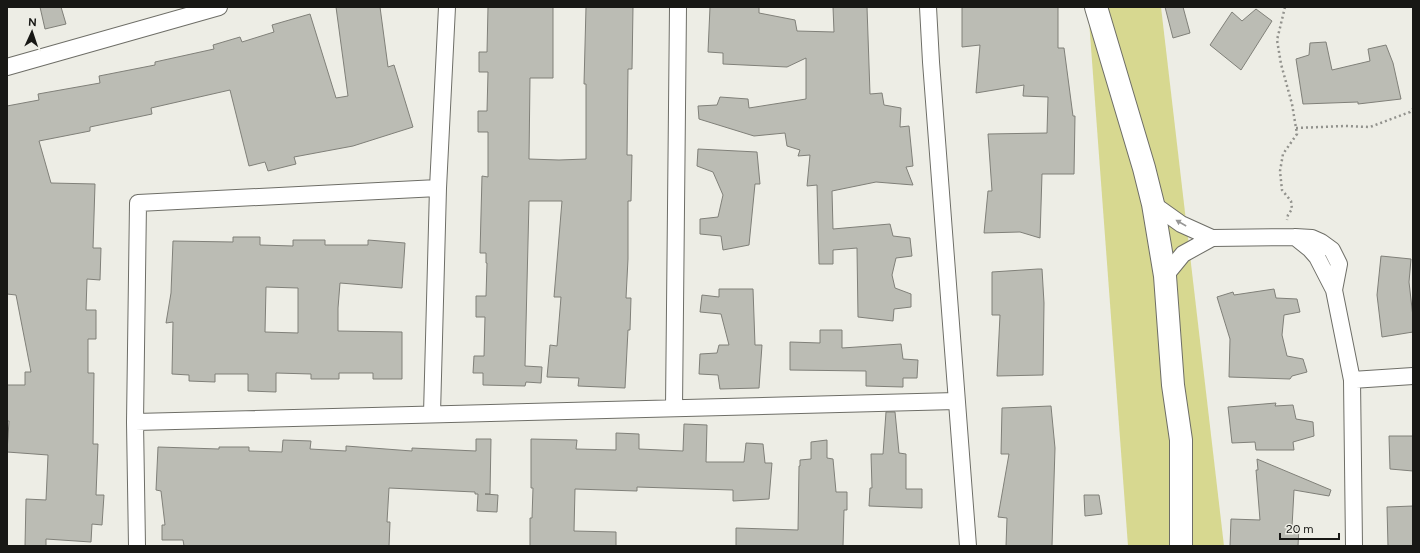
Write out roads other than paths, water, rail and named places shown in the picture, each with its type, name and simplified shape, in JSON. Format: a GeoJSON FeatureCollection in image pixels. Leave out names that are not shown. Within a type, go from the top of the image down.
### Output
{"type":"FeatureCollection","features":[{"type":"Feature","properties":{"kind":"street"},"geometry":{"type":"LineString","coordinates":[[7,67],[219,7]]}},
{"type":"Feature","properties":{"kind":"street"},"geometry":{"type":"LineString","coordinates":[[432,414],[438,188],[447,7]]}},
{"type":"Feature","properties":{"kind":"street"},"geometry":{"type":"LineString","coordinates":[[674,408],[678,7]]}},
{"type":"Feature","properties":{"kind":"street"},"geometry":{"type":"LineString","coordinates":[[928,7],[956,401],[968,546]]}},
{"type":"Feature","properties":{"kind":"street"},"geometry":{"type":"LineString","coordinates":[[1096,7],[1144,168],[1153,204],[1165,276],[1173,386],[1181,440],[1181,546]]}},
{"type":"Feature","properties":{"kind":"street"},"geometry":{"type":"LineString","coordinates":[[137,546],[135,422],[138,203],[438,188]]}},
{"type":"Feature","properties":{"kind":"street"},"geometry":{"type":"LineString","coordinates":[[1153,204],[1181,224],[1212,238],[1312,238],[1321,242],[1332,250],[1339,264],[1334,290],[1352,380],[1354,546]]}},
{"type":"Feature","properties":{"kind":"street"},"geometry":{"type":"LineString","coordinates":[[1165,276],[1183,254],[1212,238]]}},
{"type":"Feature","properties":{"kind":"street"},"geometry":{"type":"LineString","coordinates":[[1352,380],[1413,376]]}},
{"type":"Feature","properties":{"kind":"street"},"geometry":{"type":"LineString","coordinates":[[135,422],[956,401]]}}]}
